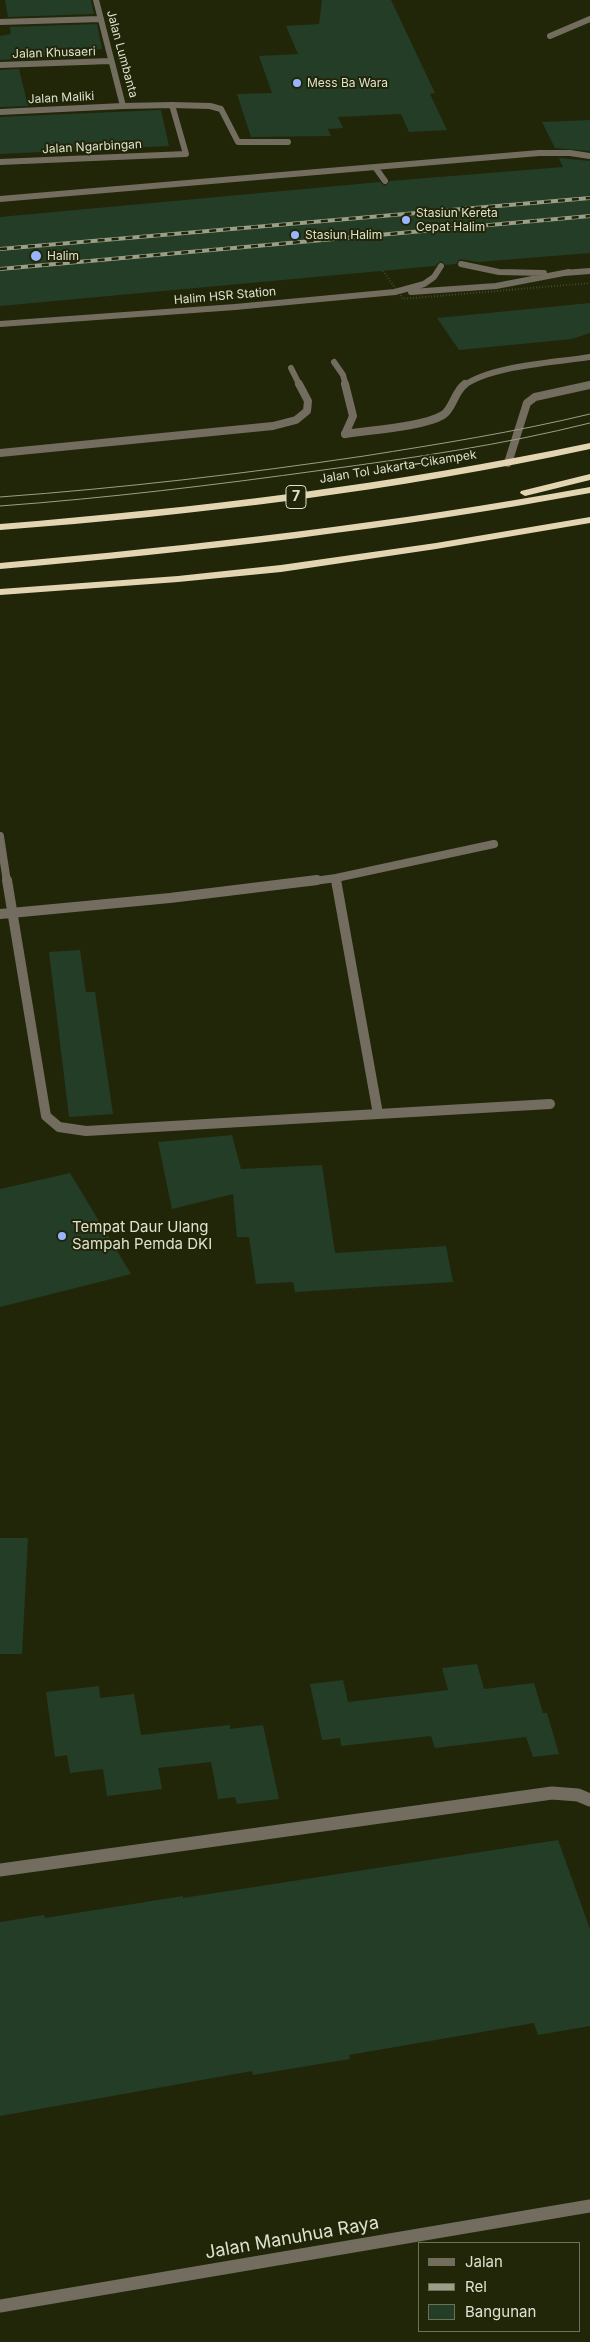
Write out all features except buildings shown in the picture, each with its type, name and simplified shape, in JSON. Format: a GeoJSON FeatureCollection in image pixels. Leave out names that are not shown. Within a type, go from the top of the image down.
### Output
{"type":"FeatureCollection","features":[{"type":"Feature","properties":{"kind":"highway","name":"Jalan Tol Jakarta–Cikampek"},"geometry":{"type":"LineString","coordinates":[[0,527],[203,509],[380,486],[590,446]]}},
{"type":"Feature","properties":{"kind":"highway"},"geometry":{"type":"LineString","coordinates":[[459,512],[498,499],[590,477]]}},
{"type":"Feature","properties":{"kind":"highway"},"geometry":{"type":"LineString","coordinates":[[0,566],[253,542],[506,506],[590,490]]}},
{"type":"Feature","properties":{"kind":"highway"},"geometry":{"type":"LineString","coordinates":[[0,592],[178,579],[340,560],[477,540],[590,520]]}},
{"type":"Feature","properties":{"kind":"street","name":"Jalan Lumbanta"},"geometry":{"type":"LineString","coordinates":[[96,0],[123,106],[210,106],[222,109],[238,142],[288,142]]}},
{"type":"Feature","properties":{"kind":"street"},"geometry":{"type":"LineString","coordinates":[[0,22],[101,19]]}},
{"type":"Feature","properties":{"kind":"street"},"geometry":{"type":"LineString","coordinates":[[550,36],[590,19]]}},
{"type":"Feature","properties":{"kind":"street","name":"Jalan Khusaeri"},"geometry":{"type":"LineString","coordinates":[[0,65],[110,61]]}},
{"type":"Feature","properties":{"kind":"street","name":"Jalan Ngarbingan"},"geometry":{"type":"LineString","coordinates":[[0,162],[186,154],[172,105]]}},
{"type":"Feature","properties":{"kind":"street","name":"Jalan Maliki"},"geometry":{"type":"LineString","coordinates":[[0,112],[123,106]]}},
{"type":"Feature","properties":{"kind":"street"},"geometry":{"type":"LineString","coordinates":[[0,199],[539,153],[570,153],[590,156]]}},
{"type":"Feature","properties":{"kind":"street"},"geometry":{"type":"LineString","coordinates":[[375,167],[386,182]]}},
{"type":"Feature","properties":{"kind":"street"},"geometry":{"type":"LineString","coordinates":[[461,264],[499,272],[590,271]]}},
{"type":"Feature","properties":{"kind":"street","name":"Halim HSR Station"},"geometry":{"type":"LineString","coordinates":[[0,324],[235,307],[395,292],[424,284],[434,277],[442,266]]}},
{"type":"Feature","properties":{"kind":"street"},"geometry":{"type":"LineString","coordinates":[[395,292],[444,291],[496,286],[569,272]]}},
{"type":"Feature","properties":{"kind":"street"},"geometry":{"type":"LineString","coordinates":[[334,362],[343,375],[353,416],[345,434],[428,421],[445,414],[458,389],[474,378],[494,372],[590,357]]}},
{"type":"Feature","properties":{"kind":"street"},"geometry":{"type":"LineString","coordinates":[[0,453],[274,426],[296,420],[307,411],[308,401],[291,368]]}},
{"type":"Feature","properties":{"kind":"street"},"geometry":{"type":"LineString","coordinates":[[508,463],[528,402],[535,397],[590,385]]}},
{"type":"Feature","properties":{"kind":"street"},"geometry":{"type":"LineString","coordinates":[[0,836],[11,914],[46,1116],[55,1126],[62,1130],[86,1132],[550,1104]]}},
{"type":"Feature","properties":{"kind":"street"},"geometry":{"type":"LineString","coordinates":[[0,914],[336,878],[494,844]]}},
{"type":"Feature","properties":{"kind":"street"},"geometry":{"type":"LineString","coordinates":[[336,878],[378,1114]]}},
{"type":"Feature","properties":{"kind":"street"},"geometry":{"type":"LineString","coordinates":[[0,1870],[545,1793],[566,1793],[590,1800]]}},
{"type":"Feature","properties":{"kind":"street","name":"Jalan Manuhua Raya"},"geometry":{"type":"LineString","coordinates":[[0,2306],[590,2206]]}},
{"type":"Feature","properties":{"kind":"path"},"geometry":{"type":"LineString","coordinates":[[383,271],[403,299],[590,283]]}},
{"type":"Feature","properties":{"kind":"tram line"},"geometry":{"type":"LineString","coordinates":[[0,497],[137,485],[319,463],[477,437],[590,414]]}},
{"type":"Feature","properties":{"kind":"tram line"},"geometry":{"type":"LineString","coordinates":[[0,506],[162,491],[423,456],[590,423]]}},
{"type":"Feature","properties":{"kind":"railway"},"geometry":{"type":"LineString","coordinates":[[0,249],[590,198]]}},
{"type":"Feature","properties":{"kind":"railway"},"geometry":{"type":"LineString","coordinates":[[0,269],[590,216]]}},
{"type":"Feature","properties":{"kind":"place","name":"Mess Ba Wara"},"geometry":{"type":"Point","coordinates":[297,83]}},
{"type":"Feature","properties":{"kind":"place","name":"Stasiun Kereta Cepat Halim"},"geometry":{"type":"Point","coordinates":[406,220]}},
{"type":"Feature","properties":{"kind":"place","name":"Stasiun Halim"},"geometry":{"type":"Point","coordinates":[295,235]}},
{"type":"Feature","properties":{"kind":"place","name":"Halim"},"geometry":{"type":"Point","coordinates":[36,256]}},
{"type":"Feature","properties":{"kind":"place","name":"Tempat Daur Ulang Sampah Pemda DKI"},"geometry":{"type":"Point","coordinates":[62,1236]}}]}
